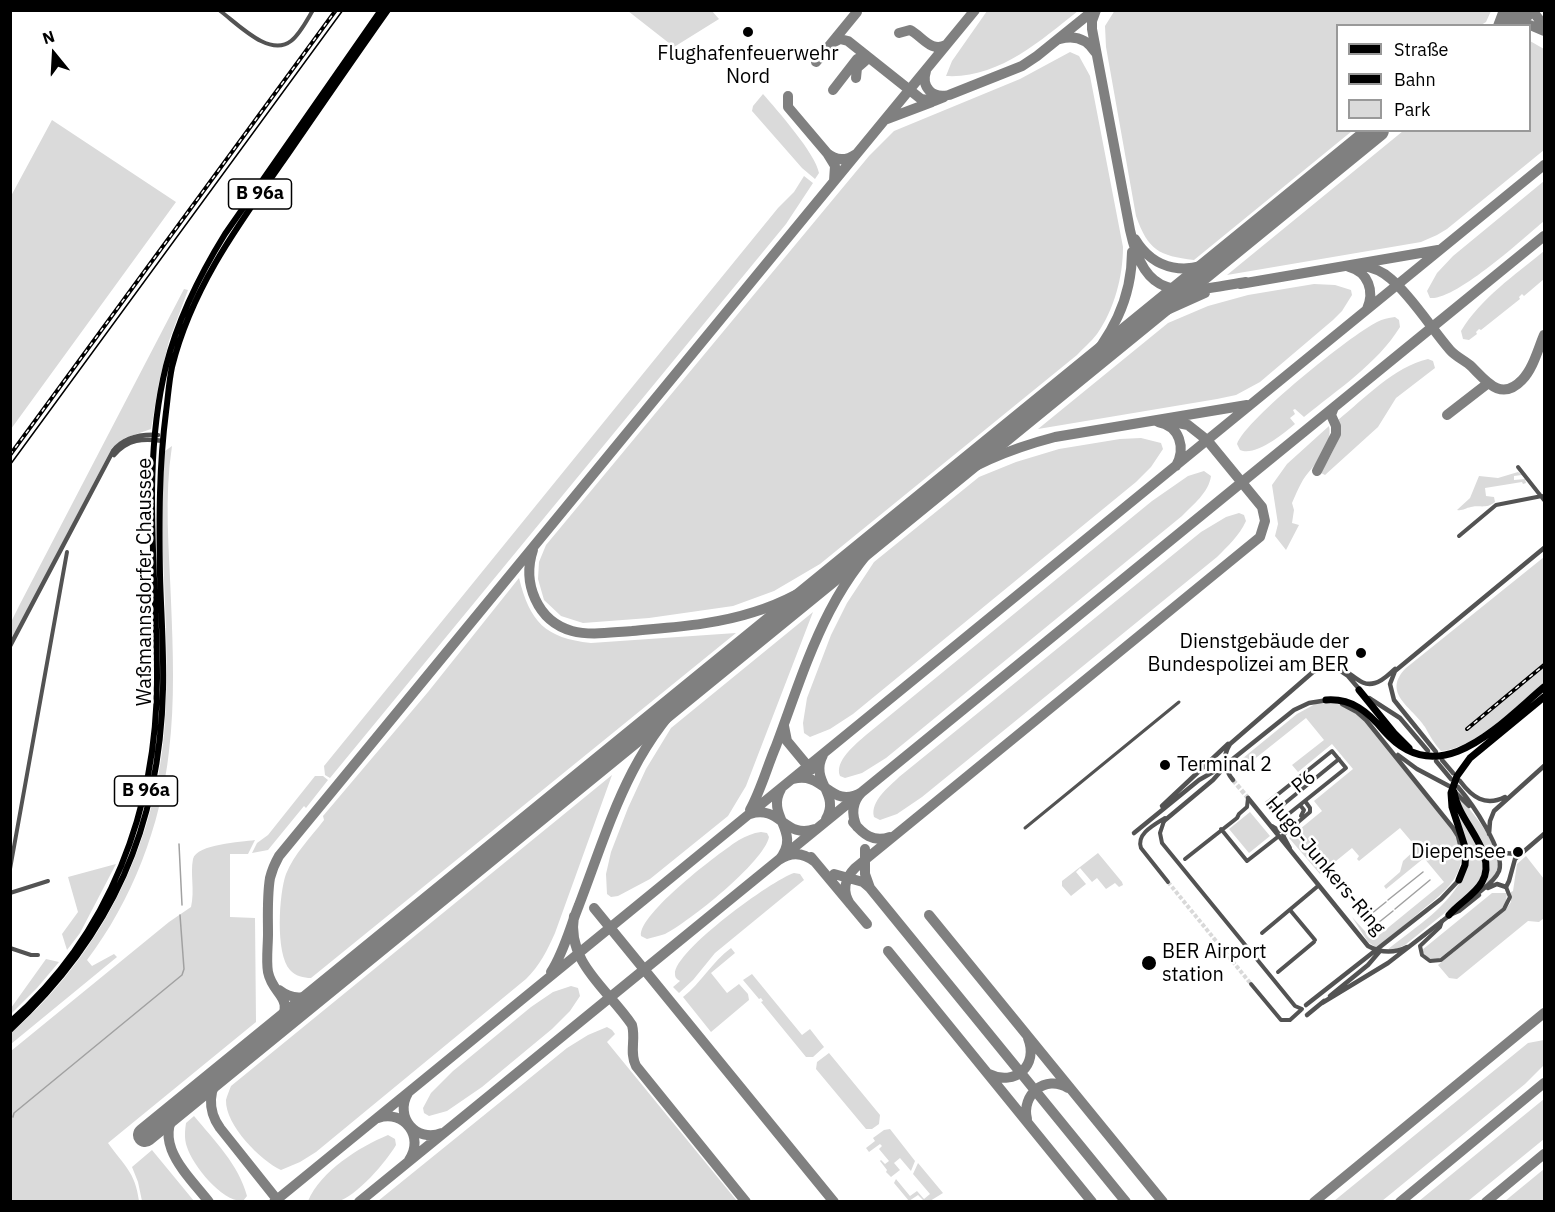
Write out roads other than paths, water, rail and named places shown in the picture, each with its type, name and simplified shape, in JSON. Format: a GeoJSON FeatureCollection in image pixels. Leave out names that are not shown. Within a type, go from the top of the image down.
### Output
{"type":"FeatureCollection","features":[{"type":"Feature","properties":{"kind":"highway"},"geometry":{"type":"LineString","coordinates":[[1326,700],[1339,700],[1358,706],[1371,715],[1399,745],[1435,756],[1455,753],[1478,742],[1545,687]]}},
{"type":"Feature","properties":{"kind":"highway"},"geometry":{"type":"LineString","coordinates":[[1359,690],[1394,733],[1413,751]]}},
{"type":"Feature","properties":{"kind":"highway"},"geometry":{"type":"LineString","coordinates":[[1459,880],[1465,865],[1466,850],[1453,813],[1454,782],[1461,768],[1470,758],[1545,697]]}},
{"type":"Feature","properties":{"kind":"highway"},"geometry":{"type":"LineString","coordinates":[[1449,915],[1479,887],[1485,876],[1487,865],[1483,849],[1454,801]]}},
{"type":"Feature","properties":{"kind":"main road","name":"Waßmannsdorfer Chaussee"},"geometry":{"type":"LineString","coordinates":[[10,1022],[42,991],[84,937],[110,892],[127,854],[141,813],[152,754],[157,696],[153,521],[163,384],[172,345],[188,300],[225,234],[381,10]]}},
{"type":"Feature","properties":{"kind":"main road","name":"Waßmannsdorfer Chaussee"},"geometry":{"type":"LineString","coordinates":[[10,1029],[39,1003],[72,964],[101,921],[118,890],[134,851],[150,799],[159,750],[163,688],[159,438],[171,370],[179,342],[197,296],[230,236],[388,10]]}},
{"type":"Feature","properties":{"kind":"street"},"geometry":{"type":"LineString","coordinates":[[219,10],[262,42],[276,46],[294,39],[313,10]]}},
{"type":"Feature","properties":{"kind":"street"},"geometry":{"type":"LineString","coordinates":[[10,646],[113,451],[125,441],[138,436],[159,438]]}},
{"type":"Feature","properties":{"kind":"street"},"geometry":{"type":"LineString","coordinates":[[1518,467],[1543,498]]}},
{"type":"Feature","properties":{"kind":"street"},"geometry":{"type":"LineString","coordinates":[[1459,536],[1496,505],[1543,498]]}},
{"type":"Feature","properties":{"kind":"street"},"geometry":{"type":"LineString","coordinates":[[1134,833],[1232,741],[1303,679],[1323,668],[1333,667],[1345,669],[1360,681],[1372,684],[1382,680],[1545,548]]}},
{"type":"Feature","properties":{"kind":"street"},"geometry":{"type":"LineString","coordinates":[[10,869],[67,552]]}},
{"type":"Feature","properties":{"kind":"street"},"geometry":{"type":"LineString","coordinates":[[1333,667],[1348,676],[1374,703],[1400,718],[1428,751]]}},
{"type":"Feature","properties":{"kind":"street"},"geometry":{"type":"LineString","coordinates":[[1397,667],[1390,684],[1392,696],[1436,752]]}},
{"type":"Feature","properties":{"kind":"street"},"geometry":{"type":"LineString","coordinates":[[1150,819],[1204,777],[1229,762],[1294,710],[1309,703],[1326,700],[1342,704],[1357,712],[1386,744],[1458,836],[1463,858],[1459,880],[1442,900],[1386,945],[1353,967],[1290,1020],[1281,1020],[1251,984]]}},
{"type":"Feature","properties":{"kind":"street"},"geometry":{"type":"LineString","coordinates":[[1025,828],[1179,702]]}},
{"type":"Feature","properties":{"kind":"street"},"geometry":{"type":"LineString","coordinates":[[1232,741],[1227,749],[1225,760],[1227,771],[1233,780]]}},
{"type":"Feature","properties":{"kind":"street"},"geometry":{"type":"LineString","coordinates":[[1386,744],[1412,766],[1454,782],[1482,801],[1497,801],[1509,795]]}},
{"type":"Feature","properties":{"kind":"street","name":"P6"},"geometry":{"type":"LineString","coordinates":[[1332,751],[1339,759],[1346,768],[1281,820],[1267,803],[1332,751]]}},
{"type":"Feature","properties":{"kind":"street","name":"P6"},"geometry":{"type":"LineString","coordinates":[[1274,812],[1339,759]]}},
{"type":"Feature","properties":{"kind":"street"},"geometry":{"type":"LineString","coordinates":[[1439,760],[1466,797],[1498,850],[1504,853],[1519,854]]}},
{"type":"Feature","properties":{"kind":"street"},"geometry":{"type":"LineString","coordinates":[[1168,882],[1141,848],[1139,842],[1142,835],[1213,780],[1229,762]]}},
{"type":"Feature","properties":{"kind":"street"},"geometry":{"type":"LineString","coordinates":[[1489,834],[1491,815],[1509,795],[1545,766]]}},
{"type":"Feature","properties":{"kind":"street"},"geometry":{"type":"LineString","coordinates":[[1458,794],[1485,828]]}},
{"type":"Feature","properties":{"kind":"street"},"geometry":{"type":"LineString","coordinates":[[1185,859],[1237,818],[1247,807],[1248,798]]}},
{"type":"Feature","properties":{"kind":"street","name":"Hugo-Junkers-Ring"},"geometry":{"type":"LineString","coordinates":[[1248,798],[1368,946],[1386,952],[1402,950],[1442,921]]}},
{"type":"Feature","properties":{"kind":"street"},"geometry":{"type":"LineString","coordinates":[[1290,850],[1283,835],[1310,812],[1305,801]]}},
{"type":"Feature","properties":{"kind":"street"},"geometry":{"type":"LineString","coordinates":[[1270,824],[1279,831],[1285,830],[1303,814],[1304,810],[1300,805]]}},
{"type":"Feature","properties":{"kind":"street"},"geometry":{"type":"LineString","coordinates":[[1247,807],[1259,811]]}},
{"type":"Feature","properties":{"kind":"street"},"geometry":{"type":"LineString","coordinates":[[1165,819],[1160,833],[1162,843],[1295,1006],[1304,1007]]}},
{"type":"Feature","properties":{"kind":"street"},"geometry":{"type":"LineString","coordinates":[[1221,829],[1248,861],[1279,836]]}},
{"type":"Feature","properties":{"kind":"street"},"geometry":{"type":"LineString","coordinates":[[1449,915],[1459,911],[1491,885],[1506,887],[1513,862],[1519,854],[1545,834]]}},
{"type":"Feature","properties":{"kind":"street","name":"Hugo-Junkers-Ring"},"geometry":{"type":"LineString","coordinates":[[1322,1003],[1389,963],[1495,878],[1501,864],[1498,850]]}},
{"type":"Feature","properties":{"kind":"street"},"geometry":{"type":"LineString","coordinates":[[10,893],[48,881]]}},
{"type":"Feature","properties":{"kind":"street"},"geometry":{"type":"LineString","coordinates":[[1262,933],[1318,886]]}},
{"type":"Feature","properties":{"kind":"street","name":"Hugo-Junkers-Ring"},"geometry":{"type":"LineString","coordinates":[[1442,921],[1440,927],[1420,946],[1422,954],[1430,961],[1441,960],[1504,909],[1510,897],[1506,887]]}},
{"type":"Feature","properties":{"kind":"street"},"geometry":{"type":"LineString","coordinates":[[1278,972],[1314,941],[1290,910]]}},
{"type":"Feature","properties":{"kind":"street"},"geometry":{"type":"LineString","coordinates":[[1308,1015],[1368,965],[1386,945]]}},
{"type":"Feature","properties":{"kind":"street"},"geometry":{"type":"LineString","coordinates":[[10,948],[38,955]]}},
{"type":"Feature","properties":{"kind":"waterway"},"geometry":{"type":"LineString","coordinates":[[179,844],[182,905]]}},
{"type":"Feature","properties":{"kind":"waterway"},"geometry":{"type":"LineString","coordinates":[[1388,900],[1423,872]]}},
{"type":"Feature","properties":{"kind":"waterway"},"geometry":{"type":"LineString","coordinates":[[1395,909],[1430,880]]}},
{"type":"Feature","properties":{"kind":"waterway"},"geometry":{"type":"LineString","coordinates":[[1366,918],[1386,902]]}},
{"type":"Feature","properties":{"kind":"waterway"},"geometry":{"type":"LineString","coordinates":[[1373,927],[1393,911]]}},
{"type":"Feature","properties":{"kind":"waterway"},"geometry":{"type":"LineString","coordinates":[[13,1117],[14,1113],[182,975],[184,969],[180,915]]}},
{"type":"Feature","properties":{"kind":"tunnel"},"geometry":{"type":"LineString","coordinates":[[1233,780],[1248,798]]}},
{"type":"Feature","properties":{"kind":"tunnel"},"geometry":{"type":"LineString","coordinates":[[1168,882],[1251,984]]}},
{"type":"Feature","properties":{"kind":"tram line"},"geometry":{"type":"LineString","coordinates":[[10,465],[343,10]]}},
{"type":"Feature","properties":{"kind":"railway"},"geometry":{"type":"LineString","coordinates":[[10,455],[336,10]]}},
{"type":"Feature","properties":{"kind":"railway"},"geometry":{"type":"LineString","coordinates":[[1467,729],[1544,665]]}},
{"type":"Feature","properties":{"kind":"place","name":"Flughafenfeuerwehr Nord"},"geometry":{"type":"Point","coordinates":[748,32]}},
{"type":"Feature","properties":{"kind":"place","name":"Dienstgebäude der Bundespolizei am BER"},"geometry":{"type":"Point","coordinates":[1361,653]}},
{"type":"Feature","properties":{"kind":"place","name":"Terminal 2"},"geometry":{"type":"Point","coordinates":[1165,765]}},
{"type":"Feature","properties":{"kind":"place","name":"Diepensee"},"geometry":{"type":"Point","coordinates":[1518,852]}},
{"type":"Feature","properties":{"kind":"place","name":"BER Airport station"},"geometry":{"type":"Point","coordinates":[1149,963]}}]}
